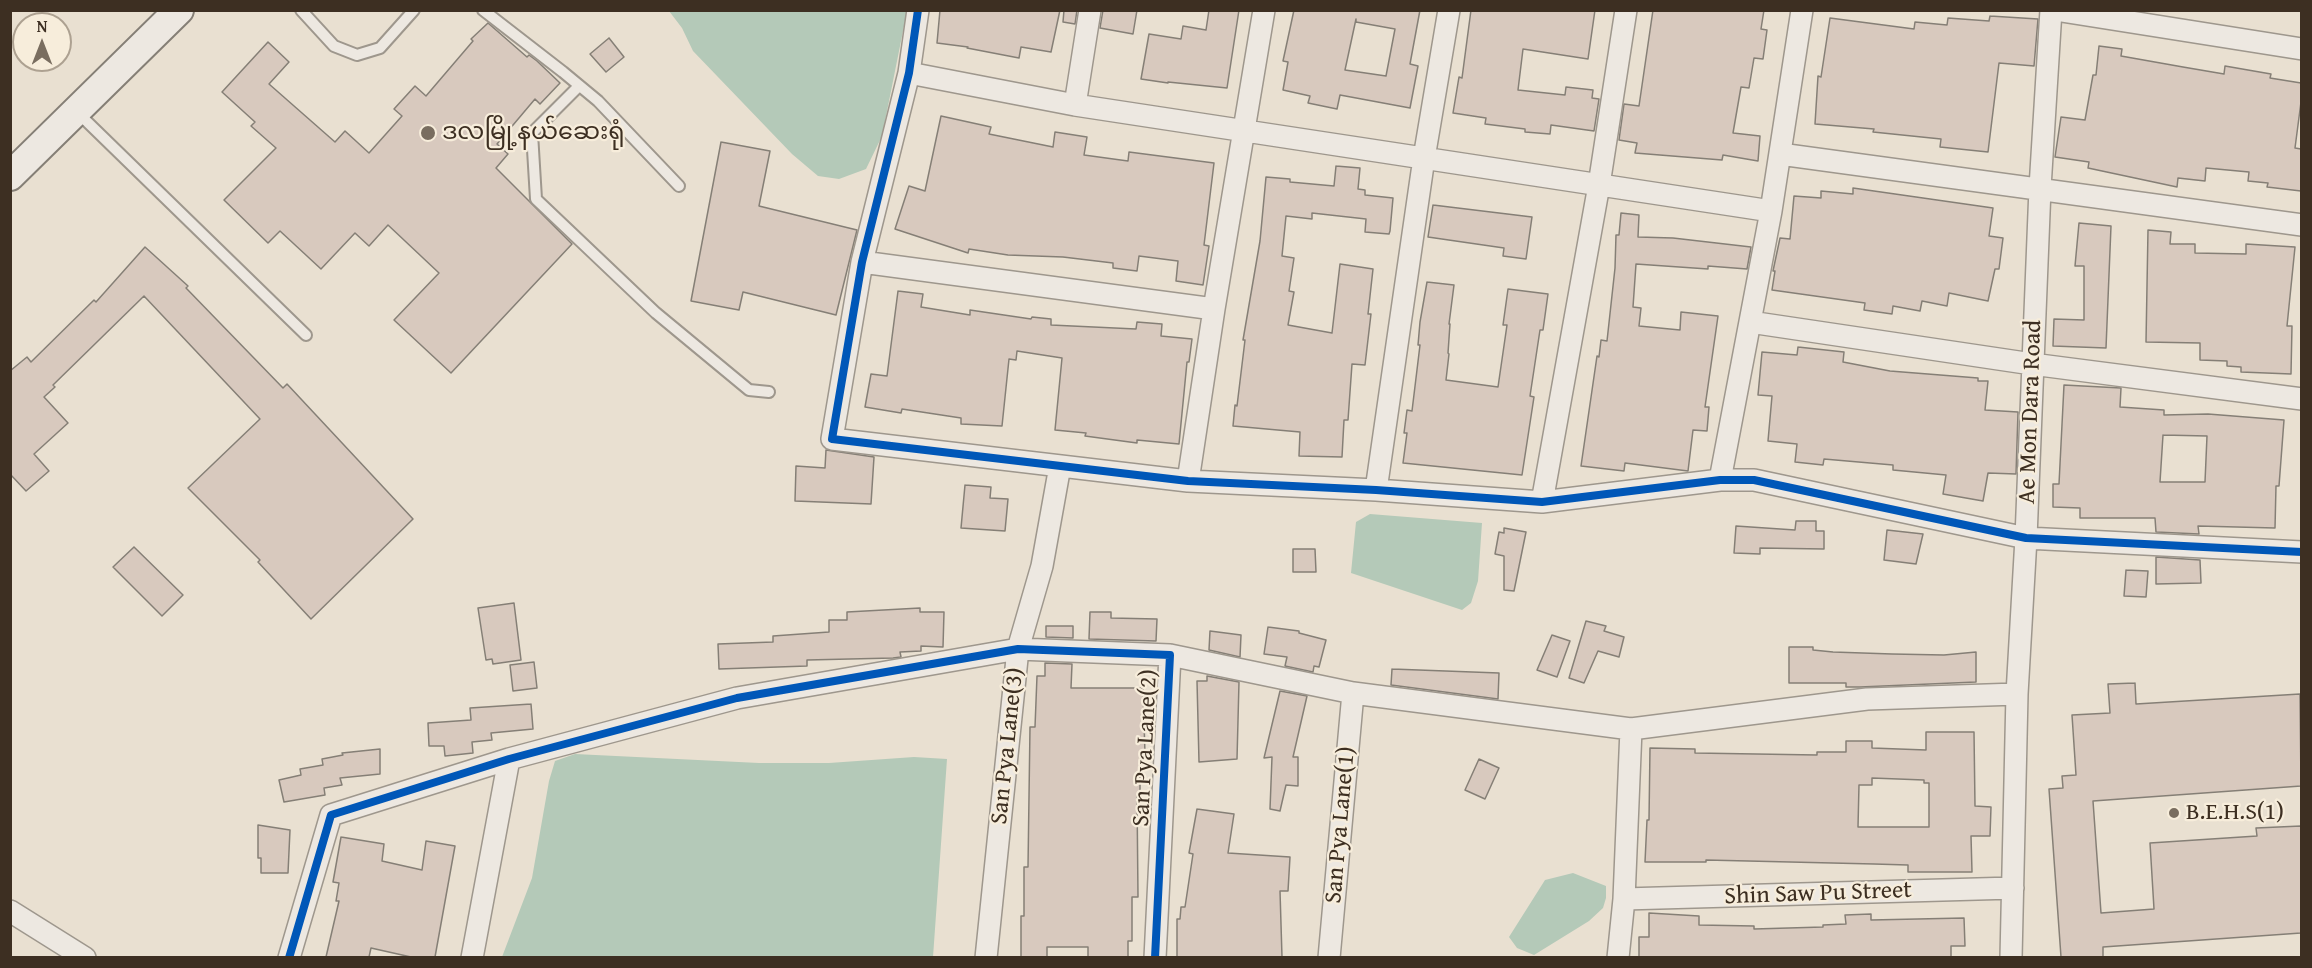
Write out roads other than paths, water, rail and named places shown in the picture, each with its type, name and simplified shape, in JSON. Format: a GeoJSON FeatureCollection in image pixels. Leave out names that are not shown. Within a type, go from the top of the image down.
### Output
{"type":"FeatureCollection","features":[{"type":"Feature","properties":{"kind":"main road"},"geometry":{"type":"LineString","coordinates":[[10,176],[179,10]]}},
{"type":"Feature","properties":{"kind":"street"},"geometry":{"type":"LineString","coordinates":[[918,10],[909,73],[862,262],[832,439],[1188,481],[1376,490],[1542,502],[1719,480],[1754,480],[2026,538],[2301,552]]}},
{"type":"Feature","properties":{"kind":"street"},"geometry":{"type":"LineString","coordinates":[[1075,105],[1090,10]]}},
{"type":"Feature","properties":{"kind":"street"},"geometry":{"type":"LineString","coordinates":[[1188,481],[1264,10]]}},
{"type":"Feature","properties":{"kind":"street"},"geometry":{"type":"LineString","coordinates":[[1376,490],[1424,159],[1449,10]]}},
{"type":"Feature","properties":{"kind":"street"},"geometry":{"type":"LineString","coordinates":[[1542,502],[1599,185],[1626,10]]}},
{"type":"Feature","properties":{"kind":"street"},"geometry":{"type":"LineString","coordinates":[[1719,480],[1771,211],[1802,10]]}},
{"type":"Feature","properties":{"kind":"street"},"geometry":{"type":"LineString","coordinates":[[2053,10],[2301,49]]}},
{"type":"Feature","properties":{"kind":"street","name":"Ae Mon Dara Road"},"geometry":{"type":"LineString","coordinates":[[2010,957],[2017,694],[2026,538],[2040,188],[2053,10]]}},
{"type":"Feature","properties":{"kind":"street"},"geometry":{"type":"LineString","coordinates":[[909,73],[1075,105],[1771,211]]}},
{"type":"Feature","properties":{"kind":"street"},"geometry":{"type":"LineString","coordinates":[[1780,154],[2301,225]]}},
{"type":"Feature","properties":{"kind":"street"},"geometry":{"type":"LineString","coordinates":[[862,262],[1214,309]]}},
{"type":"Feature","properties":{"kind":"street"},"geometry":{"type":"LineString","coordinates":[[1750,322],[2032,364],[2301,399]]}},
{"type":"Feature","properties":{"kind":"street","name":"San Pya Lane(3)"},"geometry":{"type":"LineString","coordinates":[[986,957],[1018,649],[1042,566],[1060,466]]}},
{"type":"Feature","properties":{"kind":"street","name":"San Pya Lane(2)"},"geometry":{"type":"LineString","coordinates":[[289,957],[331,815],[509,759],[737,698],[1018,649],[1170,655],[1155,957]]}},
{"type":"Feature","properties":{"kind":"street"},"geometry":{"type":"LineString","coordinates":[[1170,655],[1353,693],[1631,729],[1867,699],[2017,694]]}},
{"type":"Feature","properties":{"kind":"street","name":"San Pya Lane(1)"},"geometry":{"type":"LineString","coordinates":[[1329,957],[1353,693]]}},
{"type":"Feature","properties":{"kind":"street"},"geometry":{"type":"LineString","coordinates":[[1618,957],[1624,899],[1631,729]]}},
{"type":"Feature","properties":{"kind":"street"},"geometry":{"type":"LineString","coordinates":[[472,957],[509,759]]}},
{"type":"Feature","properties":{"kind":"street","name":"Shin Saw Pu Street"},"geometry":{"type":"LineString","coordinates":[[1624,899],[2013,888]]}},
{"type":"Feature","properties":{"kind":"street"},"geometry":{"type":"LineString","coordinates":[[10,911],[84,957]]}},
{"type":"Feature","properties":{"kind":"lane"},"geometry":{"type":"LineString","coordinates":[[301,10],[334,46],[357,55],[380,48],[414,10]]}},
{"type":"Feature","properties":{"kind":"lane"},"geometry":{"type":"LineString","coordinates":[[483,10],[598,101],[679,186]]}},
{"type":"Feature","properties":{"kind":"lane"},"geometry":{"type":"LineString","coordinates":[[579,86],[532,133],[536,199],[656,313],[749,390],[769,392]]}},
{"type":"Feature","properties":{"kind":"lane"},"geometry":{"type":"LineString","coordinates":[[76,111],[306,335]]}},
{"type":"Feature","properties":{"kind":"place","name":"ဒလမြို့နယ်ဆေးရုံ"},"geometry":{"type":"Point","coordinates":[428,133]}},
{"type":"Feature","properties":{"kind":"place","name":"B.E.H.S(1)"},"geometry":{"type":"Point","coordinates":[2174,813]}}]}
